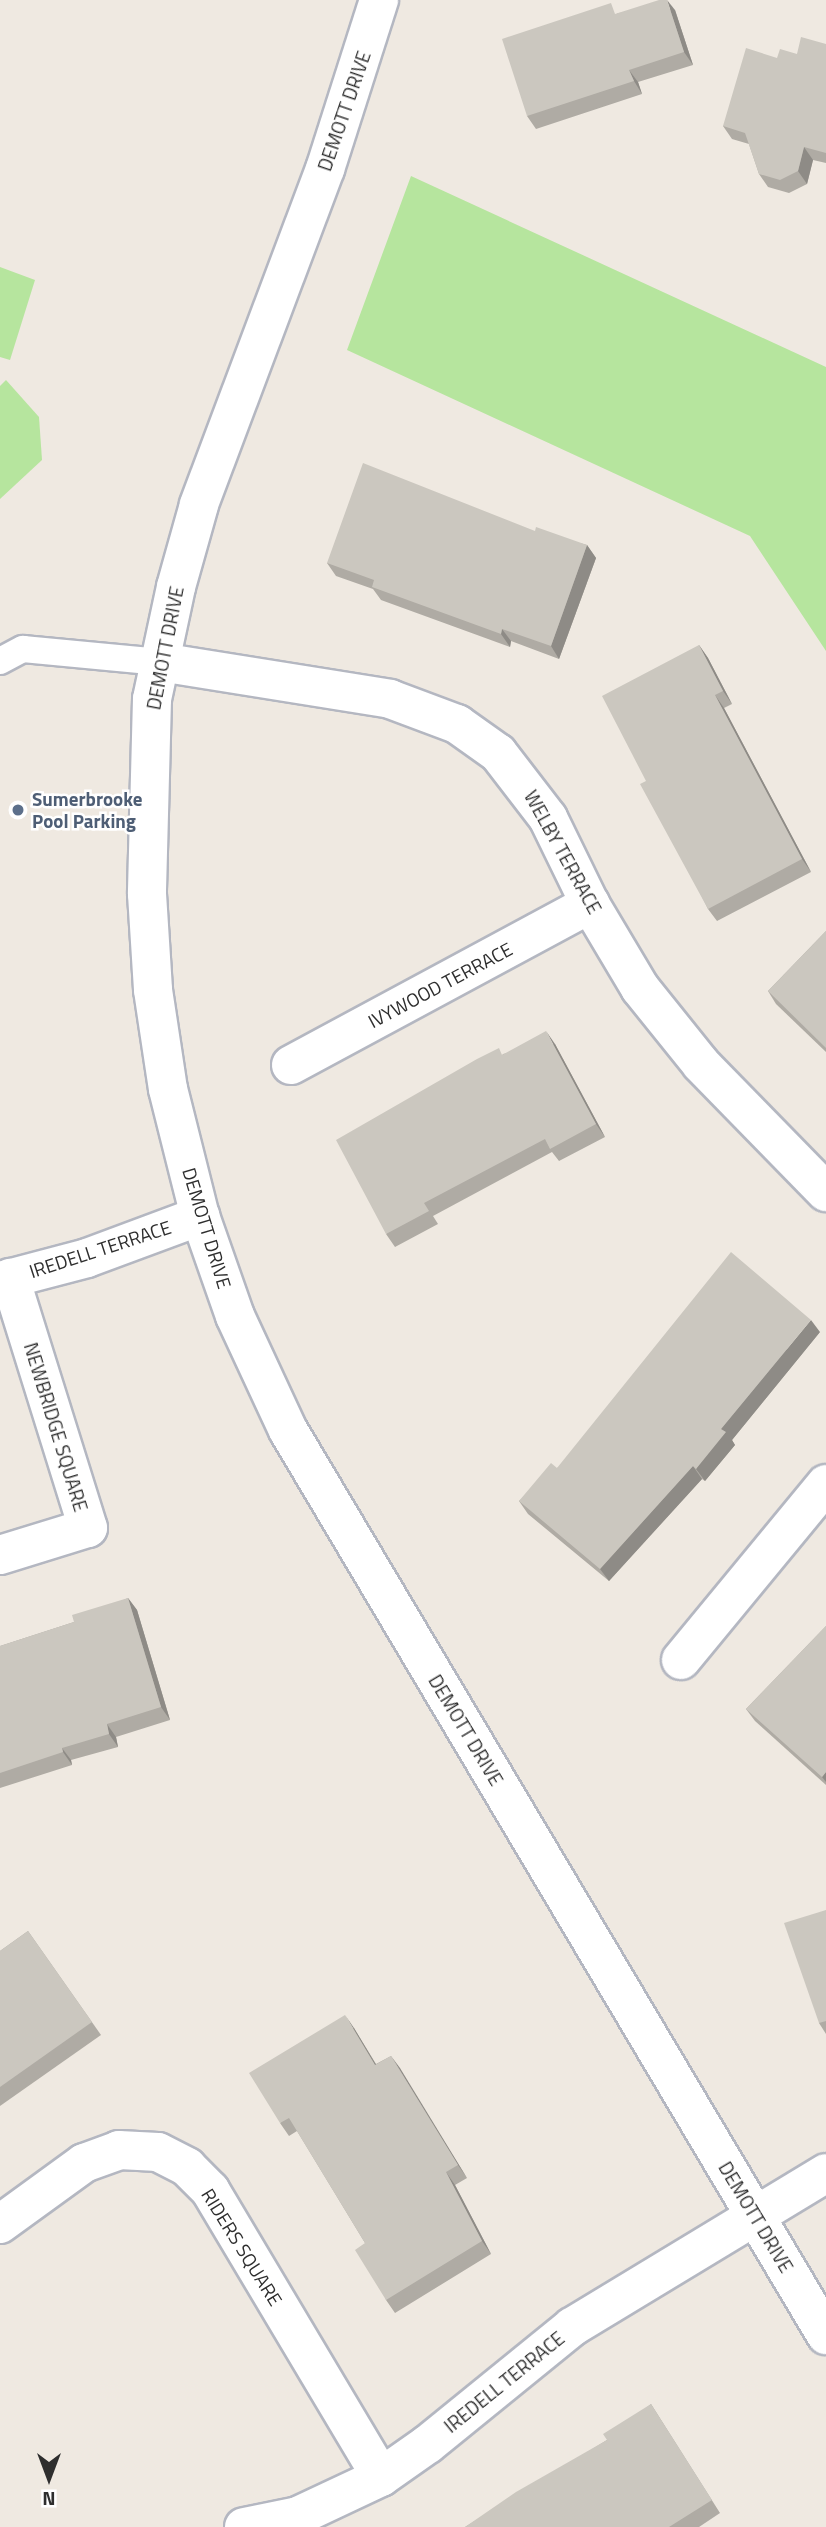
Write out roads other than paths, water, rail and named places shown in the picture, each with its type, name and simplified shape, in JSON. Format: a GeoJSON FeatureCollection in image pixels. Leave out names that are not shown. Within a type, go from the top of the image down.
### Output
{"type":"FeatureCollection","features":[{"type":"Feature","properties":{"kind":"street","name":"DEMOTT DRIVE"},"geometry":{"type":"LineString","coordinates":[[379,0],[325,169],[199,505],[152,699],[147,799],[153,990],[168,1089],[200,1216],[235,1316],[288,1430],[826,2335]]}},
{"type":"Feature","properties":{"kind":"street","name":"WELBY TERRACE"},"geometry":{"type":"LineString","coordinates":[[160,662],[390,699],[457,724],[498,753],[530,789],[590,904],[640,988],[701,1064],[826,1192]]}},
{"type":"Feature","properties":{"kind":"street","name":"IVYWOOD TERRACE"},"geometry":{"type":"LineString","coordinates":[[291,1065],[590,904]]}},
{"type":"Feature","properties":{"kind":"street","name":"IREDELL TERRACE"},"geometry":{"type":"LineString","coordinates":[[5,1279],[87,1258],[200,1216]]}},
{"type":"Feature","properties":{"kind":"street","name":"NEWBRIDGE SQUARE"},"geometry":{"type":"LineString","coordinates":[[0,1555],[88,1528],[5,1279]]}},
{"type":"Feature","properties":{"kind":"street"},"geometry":{"type":"LineString","coordinates":[[681,1660],[826,1484]]}},
{"type":"Feature","properties":{"kind":"street","name":"RIDERS SQUARE"},"geometry":{"type":"LineString","coordinates":[[0,2224],[84,2163],[119,2150],[158,2152],[187,2167],[210,2190],[381,2477]]}},
{"type":"Feature","properties":{"kind":"street"},"geometry":{"type":"LineString","coordinates":[[754,2215],[826,2173]]}},
{"type":"Feature","properties":{"kind":"street","name":"IREDELL TERRACE"},"geometry":{"type":"LineString","coordinates":[[244,2527],[298,2516],[381,2477],[428,2444],[572,2327],[754,2215]]}},
{"type":"Feature","properties":{"kind":"lane"},"geometry":{"type":"LineString","coordinates":[[0,661],[23,649],[160,662]]}},
{"type":"Feature","properties":{"kind":"place","name":"Sumerbrooke Pool Parking"},"geometry":{"type":"Point","coordinates":[18,810]}}]}
